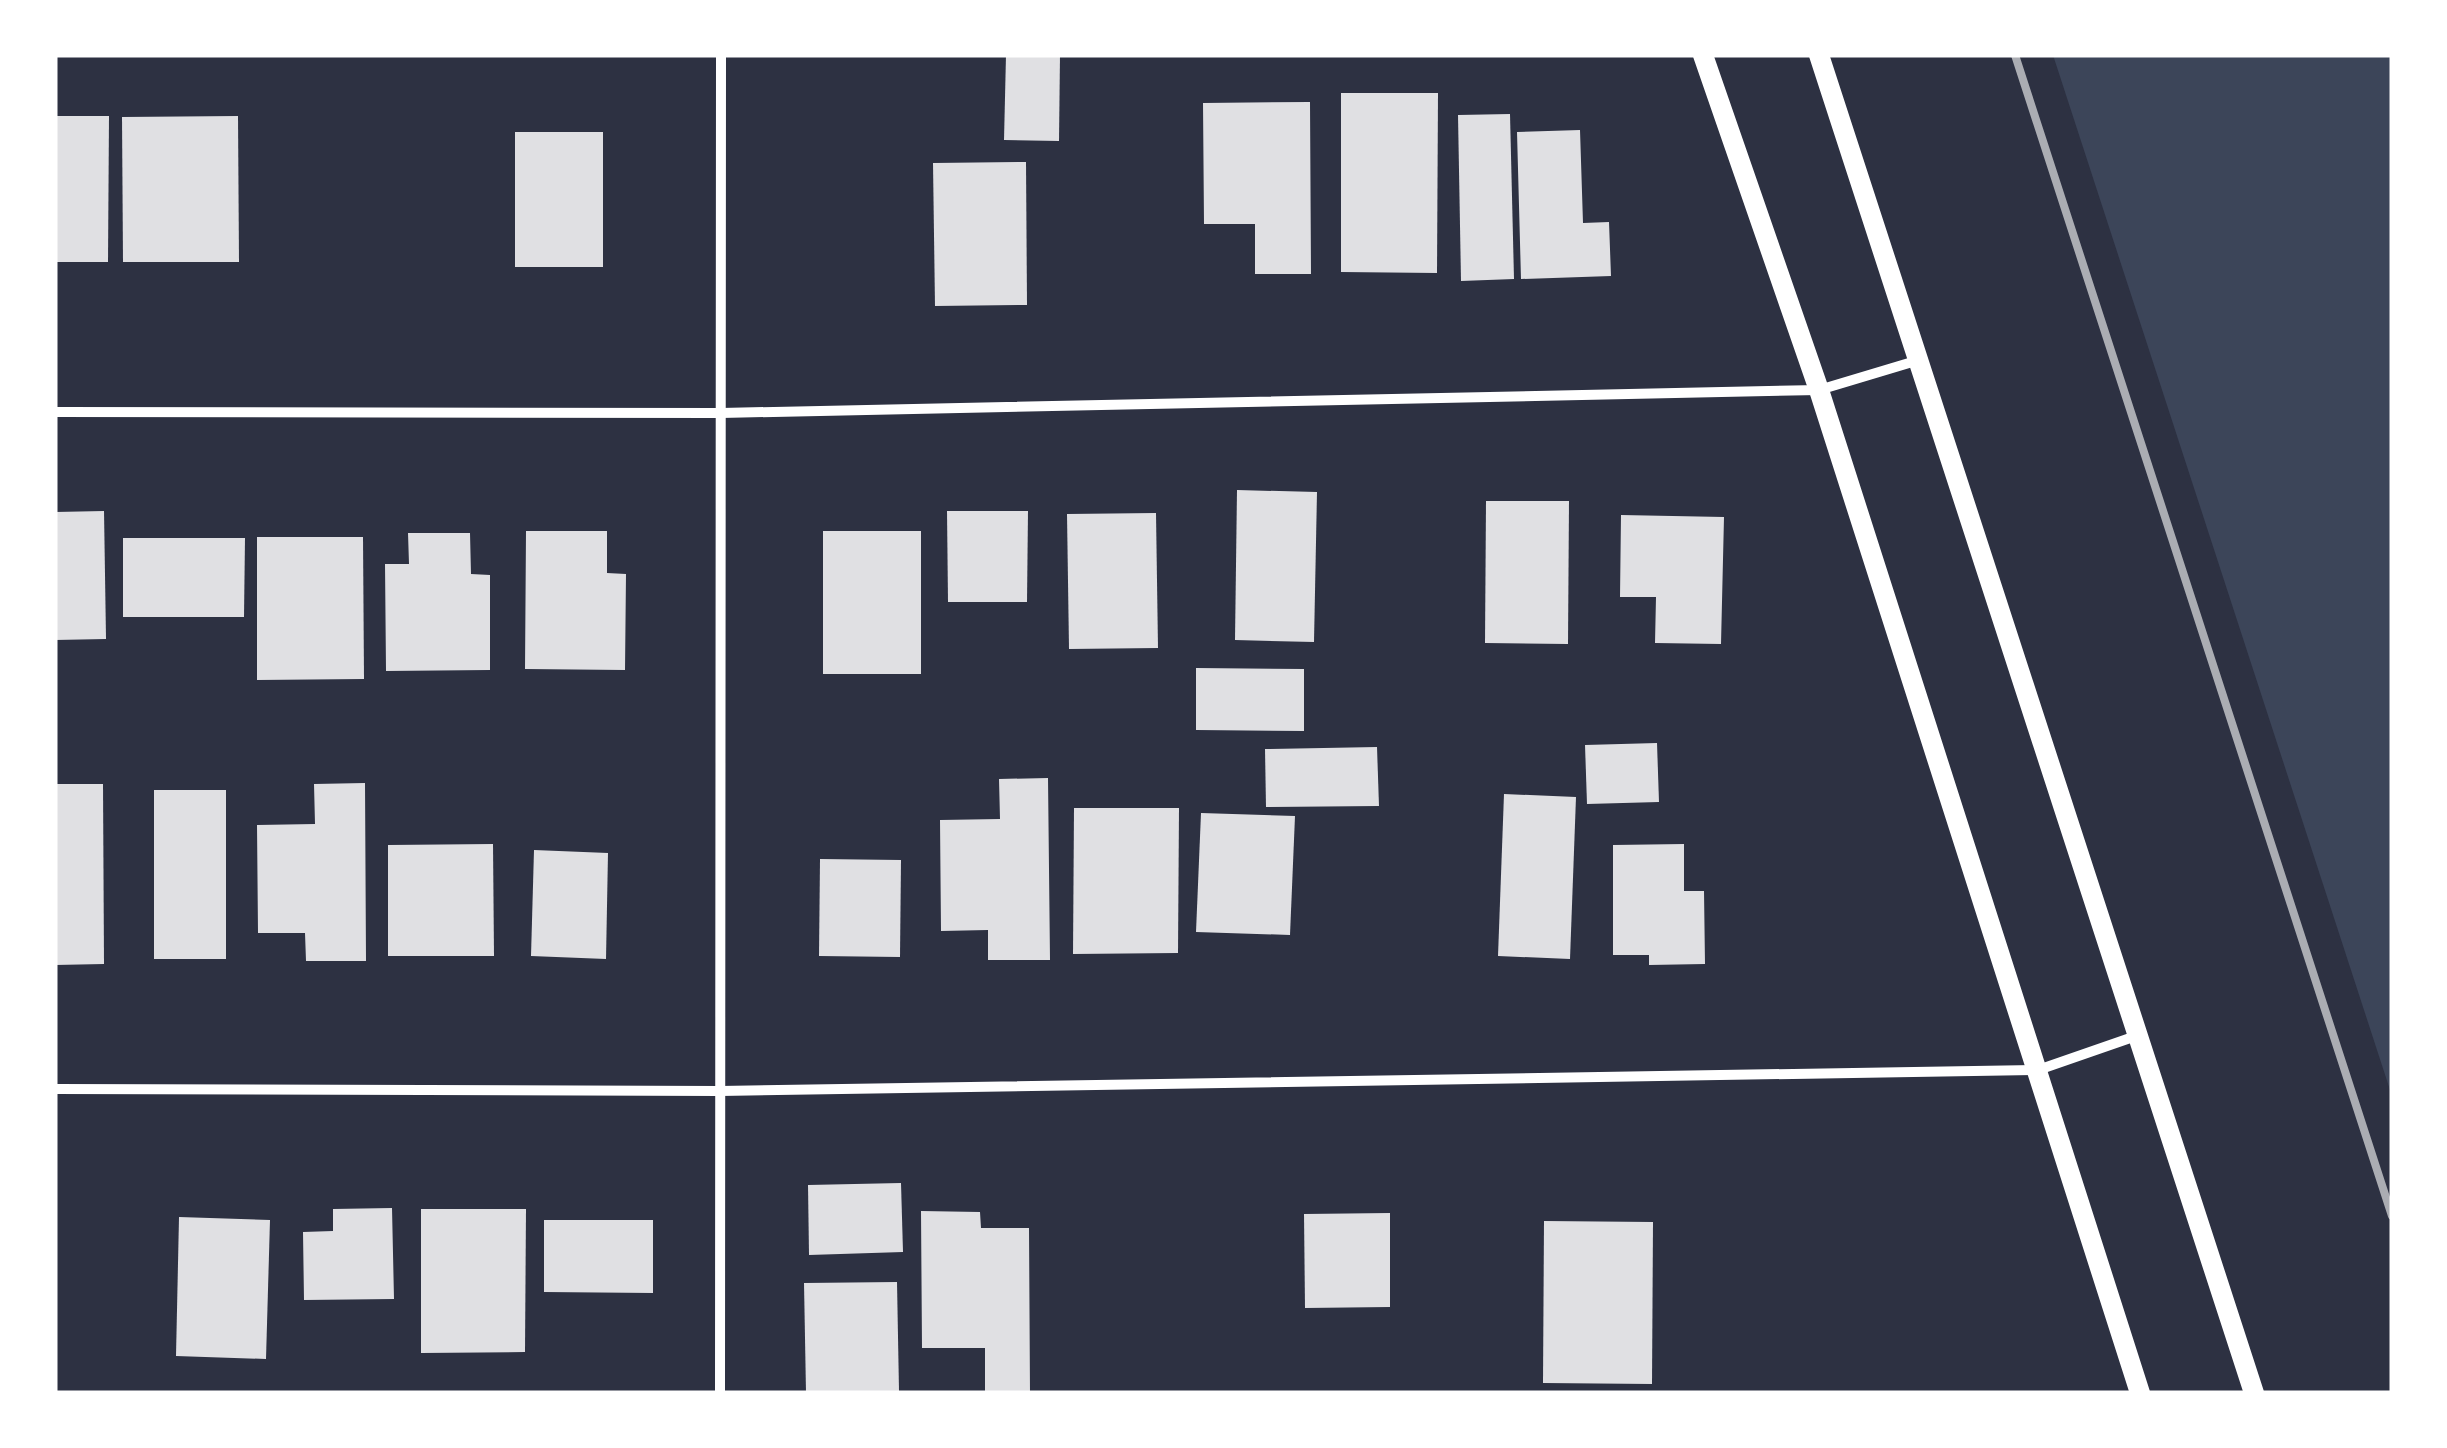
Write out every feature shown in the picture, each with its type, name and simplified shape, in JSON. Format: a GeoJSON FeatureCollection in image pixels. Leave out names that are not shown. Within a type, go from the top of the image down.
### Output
{"type":"FeatureCollection","features":[{"type":"Feature","properties":{"kind":"main road"},"geometry":{"type":"LineString","coordinates":[[1703,55],[1819,390],[2140,1393]]}},
{"type":"Feature","properties":{"kind":"main road"},"geometry":{"type":"LineString","coordinates":[[1819,55],[2254,1393]]}},
{"type":"Feature","properties":{"kind":"street"},"geometry":{"type":"LineString","coordinates":[[720,1393],[721,55]]}},
{"type":"Feature","properties":{"kind":"street"},"geometry":{"type":"LineString","coordinates":[[55,412],[721,413],[1819,390],[1919,360]]}},
{"type":"Feature","properties":{"kind":"street"},"geometry":{"type":"LineString","coordinates":[[55,1089],[720,1091],[2038,1070],[2136,1036]]}},
{"type":"Feature","properties":{"kind":"shaded area"},"geometry":{"type":"Polygon","coordinates":[[[2053,55],[2392,55],[2392,1096],[2053,55]]]}},
{"type":"Feature","properties":{"kind":"building"},"geometry":{"type":"Polygon","coordinates":[[[1006,55],[1060,55],[1059,141],[1004,140],[1006,55]]]}},
{"type":"Feature","properties":{"kind":"building"},"geometry":{"type":"Polygon","coordinates":[[[1341,93],[1438,93],[1437,273],[1341,272],[1341,93]]]}},
{"type":"Feature","properties":{"kind":"building"},"geometry":{"type":"Polygon","coordinates":[[[1310,102],[1311,274],[1255,274],[1255,224],[1204,224],[1203,103],[1310,102]]]}},
{"type":"Feature","properties":{"kind":"building"},"geometry":{"type":"Polygon","coordinates":[[[1510,114],[1514,279],[1461,281],[1458,115],[1510,114]]]}},
{"type":"Feature","properties":{"kind":"building"},"geometry":{"type":"Polygon","coordinates":[[[55,116],[109,116],[108,262],[55,262],[55,116]]]}},
{"type":"Feature","properties":{"kind":"building"},"geometry":{"type":"Polygon","coordinates":[[[238,116],[239,262],[123,262],[122,117],[238,116]]]}},
{"type":"Feature","properties":{"kind":"building"},"geometry":{"type":"Polygon","coordinates":[[[1580,130],[1583,223],[1609,222],[1611,276],[1521,279],[1517,132],[1580,130]]]}},
{"type":"Feature","properties":{"kind":"building"},"geometry":{"type":"Polygon","coordinates":[[[515,132],[603,132],[603,267],[515,267],[515,132]]]}},
{"type":"Feature","properties":{"kind":"building"},"geometry":{"type":"Polygon","coordinates":[[[1026,162],[1027,305],[935,306],[933,163],[1026,162]]]}},
{"type":"Feature","properties":{"kind":"building"},"geometry":{"type":"Polygon","coordinates":[[[1237,490],[1317,492],[1314,642],[1235,640],[1237,490]]]}},
{"type":"Feature","properties":{"kind":"building"},"geometry":{"type":"Polygon","coordinates":[[[1486,501],[1569,501],[1568,644],[1485,643],[1486,501]]]}},
{"type":"Feature","properties":{"kind":"building"},"geometry":{"type":"Polygon","coordinates":[[[104,511],[106,639],[55,640],[55,512],[104,511]]]}},
{"type":"Feature","properties":{"kind":"building"},"geometry":{"type":"Polygon","coordinates":[[[947,511],[1028,511],[1027,602],[948,602],[947,511]]]}},
{"type":"Feature","properties":{"kind":"building"},"geometry":{"type":"Polygon","coordinates":[[[1156,513],[1158,648],[1069,649],[1067,514],[1156,513]]]}},
{"type":"Feature","properties":{"kind":"building"},"geometry":{"type":"Polygon","coordinates":[[[1621,515],[1724,517],[1721,644],[1655,643],[1656,597],[1620,597],[1621,515]]]}},
{"type":"Feature","properties":{"kind":"building"},"geometry":{"type":"Polygon","coordinates":[[[526,531],[607,531],[607,573],[626,574],[625,670],[525,669],[526,531]]]}},
{"type":"Feature","properties":{"kind":"building"},"geometry":{"type":"Polygon","coordinates":[[[823,531],[921,531],[921,674],[823,674],[823,531]]]}},
{"type":"Feature","properties":{"kind":"building"},"geometry":{"type":"Polygon","coordinates":[[[408,533],[470,533],[471,574],[490,575],[490,670],[386,671],[385,564],[409,564],[408,533]]]}},
{"type":"Feature","properties":{"kind":"building"},"geometry":{"type":"Polygon","coordinates":[[[257,537],[363,537],[364,679],[257,680],[257,537]]]}},
{"type":"Feature","properties":{"kind":"building"},"geometry":{"type":"Polygon","coordinates":[[[123,538],[245,538],[244,617],[123,617],[123,538]]]}},
{"type":"Feature","properties":{"kind":"building"},"geometry":{"type":"Polygon","coordinates":[[[1196,668],[1304,669],[1304,731],[1196,730],[1196,668]]]}},
{"type":"Feature","properties":{"kind":"building"},"geometry":{"type":"Polygon","coordinates":[[[1657,743],[1659,802],[1587,804],[1585,745],[1657,743]]]}},
{"type":"Feature","properties":{"kind":"building"},"geometry":{"type":"Polygon","coordinates":[[[1377,747],[1379,806],[1266,807],[1265,749],[1377,747]]]}},
{"type":"Feature","properties":{"kind":"building"},"geometry":{"type":"Polygon","coordinates":[[[1048,778],[1050,960],[988,960],[988,930],[941,931],[940,820],[1000,819],[999,779],[1048,778]]]}},
{"type":"Feature","properties":{"kind":"building"},"geometry":{"type":"Polygon","coordinates":[[[365,783],[366,961],[306,961],[305,933],[258,933],[257,825],[315,824],[314,784],[365,783]]]}},
{"type":"Feature","properties":{"kind":"building"},"geometry":{"type":"Polygon","coordinates":[[[56,784],[103,784],[104,964],[55,965],[56,784]]]}},
{"type":"Feature","properties":{"kind":"building"},"geometry":{"type":"Polygon","coordinates":[[[154,790],[226,790],[226,959],[154,959],[154,790]]]}},
{"type":"Feature","properties":{"kind":"building"},"geometry":{"type":"Polygon","coordinates":[[[1504,794],[1576,797],[1570,959],[1498,956],[1504,794]]]}},
{"type":"Feature","properties":{"kind":"building"},"geometry":{"type":"Polygon","coordinates":[[[1074,808],[1179,808],[1178,953],[1073,954],[1074,808]]]}},
{"type":"Feature","properties":{"kind":"building"},"geometry":{"type":"Polygon","coordinates":[[[1201,813],[1295,816],[1290,935],[1196,932],[1201,813]]]}},
{"type":"Feature","properties":{"kind":"building"},"geometry":{"type":"Polygon","coordinates":[[[493,844],[494,956],[388,956],[388,845],[493,844]]]}},
{"type":"Feature","properties":{"kind":"building"},"geometry":{"type":"Polygon","coordinates":[[[1684,844],[1684,891],[1704,891],[1705,964],[1649,965],[1649,955],[1613,955],[1613,845],[1684,844]]]}},
{"type":"Feature","properties":{"kind":"building"},"geometry":{"type":"Polygon","coordinates":[[[534,850],[608,853],[606,959],[531,956],[534,850]]]}},
{"type":"Feature","properties":{"kind":"building"},"geometry":{"type":"Polygon","coordinates":[[[820,859],[901,860],[900,957],[819,956],[820,859]]]}},
{"type":"Feature","properties":{"kind":"building"},"geometry":{"type":"Polygon","coordinates":[[[901,1183],[903,1252],[809,1255],[808,1185],[901,1183]]]}},
{"type":"Feature","properties":{"kind":"building"},"geometry":{"type":"Polygon","coordinates":[[[392,1208],[394,1299],[304,1300],[303,1232],[333,1231],[333,1209],[392,1208]]]}},
{"type":"Feature","properties":{"kind":"building"},"geometry":{"type":"Polygon","coordinates":[[[421,1209],[526,1209],[525,1352],[421,1353],[421,1209]]]}},
{"type":"Feature","properties":{"kind":"building"},"geometry":{"type":"Polygon","coordinates":[[[921,1211],[980,1212],[981,1228],[1029,1228],[1030,1393],[985,1393],[985,1348],[922,1348],[921,1211]]]}},
{"type":"Feature","properties":{"kind":"building"},"geometry":{"type":"Polygon","coordinates":[[[1390,1213],[1390,1307],[1305,1308],[1304,1214],[1390,1213]]]}},
{"type":"Feature","properties":{"kind":"building"},"geometry":{"type":"Polygon","coordinates":[[[179,1217],[270,1220],[266,1359],[176,1356],[179,1217]]]}},
{"type":"Feature","properties":{"kind":"building"},"geometry":{"type":"Polygon","coordinates":[[[544,1220],[653,1220],[653,1293],[544,1292],[544,1220]]]}},
{"type":"Feature","properties":{"kind":"building"},"geometry":{"type":"Polygon","coordinates":[[[1544,1221],[1653,1222],[1652,1384],[1543,1383],[1544,1221]]]}},
{"type":"Feature","properties":{"kind":"building"},"geometry":{"type":"Polygon","coordinates":[[[897,1282],[899,1391],[806,1393],[804,1283],[897,1282]]]}},
{"type":"Feature","properties":{"kind":"railway"},"geometry":{"type":"LineString","coordinates":[[2015,55],[2392,1216]]}}]}
